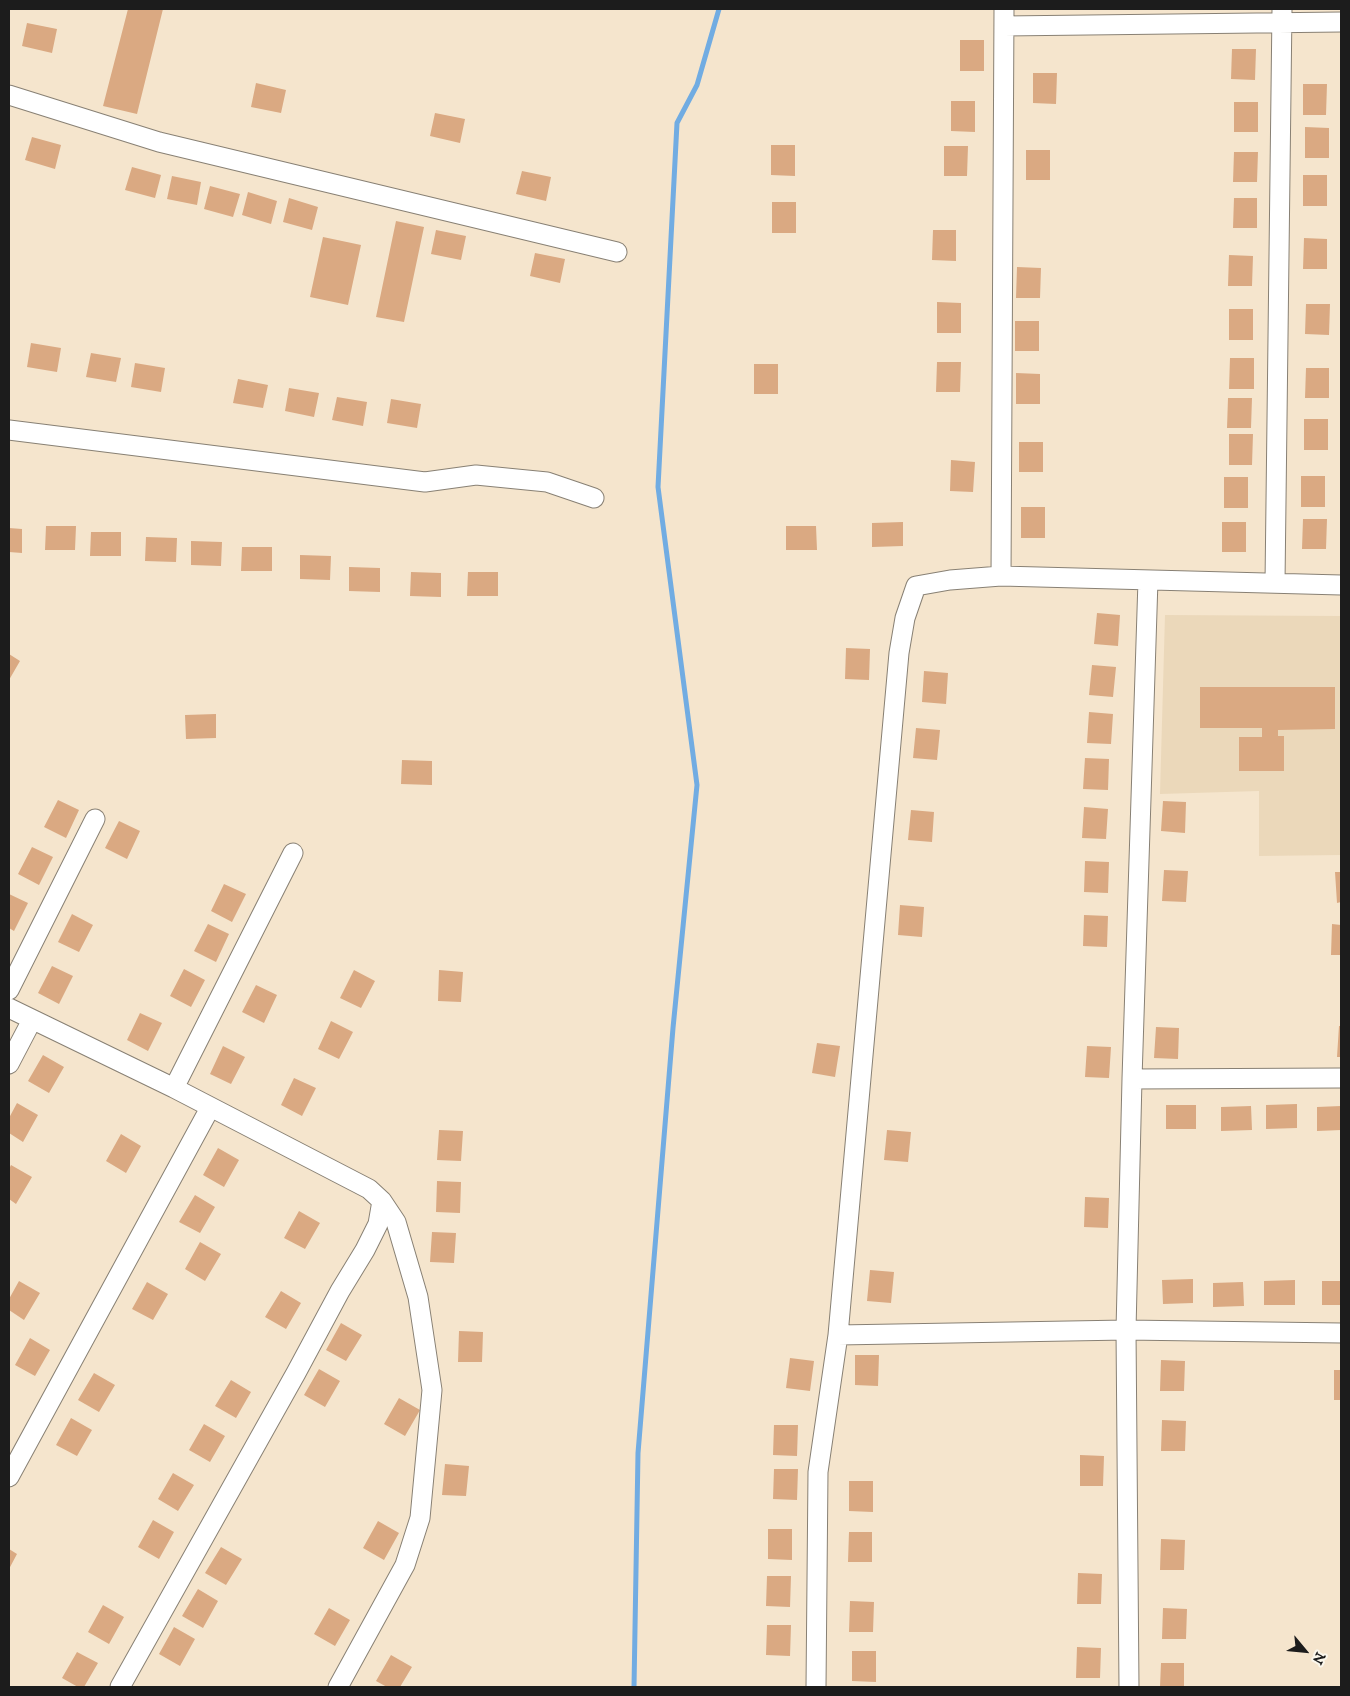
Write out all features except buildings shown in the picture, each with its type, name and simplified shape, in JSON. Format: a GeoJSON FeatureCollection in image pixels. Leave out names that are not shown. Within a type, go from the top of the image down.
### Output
{"type":"FeatureCollection","features":[{"type":"Feature","properties":{"kind":"street"},"geometry":{"type":"LineString","coordinates":[[1275,583],[1282,16]]}},
{"type":"Feature","properties":{"kind":"street"},"geometry":{"type":"LineString","coordinates":[[1001,576],[1004,17],[1282,16],[1341,22]]}},
{"type":"Feature","properties":{"kind":"street"},"geometry":{"type":"LineString","coordinates":[[9,96],[159,142],[617,252]]}},
{"type":"Feature","properties":{"kind":"street"},"geometry":{"type":"LineString","coordinates":[[9,430],[425,482],[476,475],[546,482],[594,498]]}},
{"type":"Feature","properties":{"kind":"street"},"geometry":{"type":"LineString","coordinates":[[816,1687],[818,1472],[838,1335],[899,652],[906,618],[916,586],[950,580],[1001,576],[1341,585]]}},
{"type":"Feature","properties":{"kind":"street"},"geometry":{"type":"LineString","coordinates":[[1129,1687],[1126,1330],[1148,580]]}},
{"type":"Feature","properties":{"kind":"street"},"geometry":{"type":"LineString","coordinates":[[9,990],[94,819]]}},
{"type":"Feature","properties":{"kind":"street"},"geometry":{"type":"LineString","coordinates":[[174,1088],[293,852]]}},
{"type":"Feature","properties":{"kind":"street"},"geometry":{"type":"LineString","coordinates":[[9,1008],[174,1088],[370,1189],[382,1201],[396,1222],[418,1297],[432,1390],[420,1518],[405,1565],[338,1687]]}},
{"type":"Feature","properties":{"kind":"street"},"geometry":{"type":"LineString","coordinates":[[9,1064],[32,1020]]}},
{"type":"Feature","properties":{"kind":"street"},"geometry":{"type":"LineString","coordinates":[[1132,1079],[1341,1078]]}},
{"type":"Feature","properties":{"kind":"street"},"geometry":{"type":"LineString","coordinates":[[9,1477],[210,1108]]}},
{"type":"Feature","properties":{"kind":"street"},"geometry":{"type":"LineString","coordinates":[[120,1687],[364,1250],[378,1224],[382,1201]]}},
{"type":"Feature","properties":{"kind":"street"},"geometry":{"type":"LineString","coordinates":[[838,1335],[1126,1330],[1341,1332]]}},
{"type":"Feature","properties":{"kind":"shaded area"},"geometry":{"type":"Polygon","coordinates":[[[1165,615],[1341,616],[1341,855],[1259,856],[1259,791],[1160,794],[1165,615]]]}},
{"type":"Feature","properties":{"kind":"waterway"},"geometry":{"type":"LineString","coordinates":[[634,1687],[638,1453],[673,1028],[697,785],[658,487],[677,123],[697,85],[719,9]]}}]}
